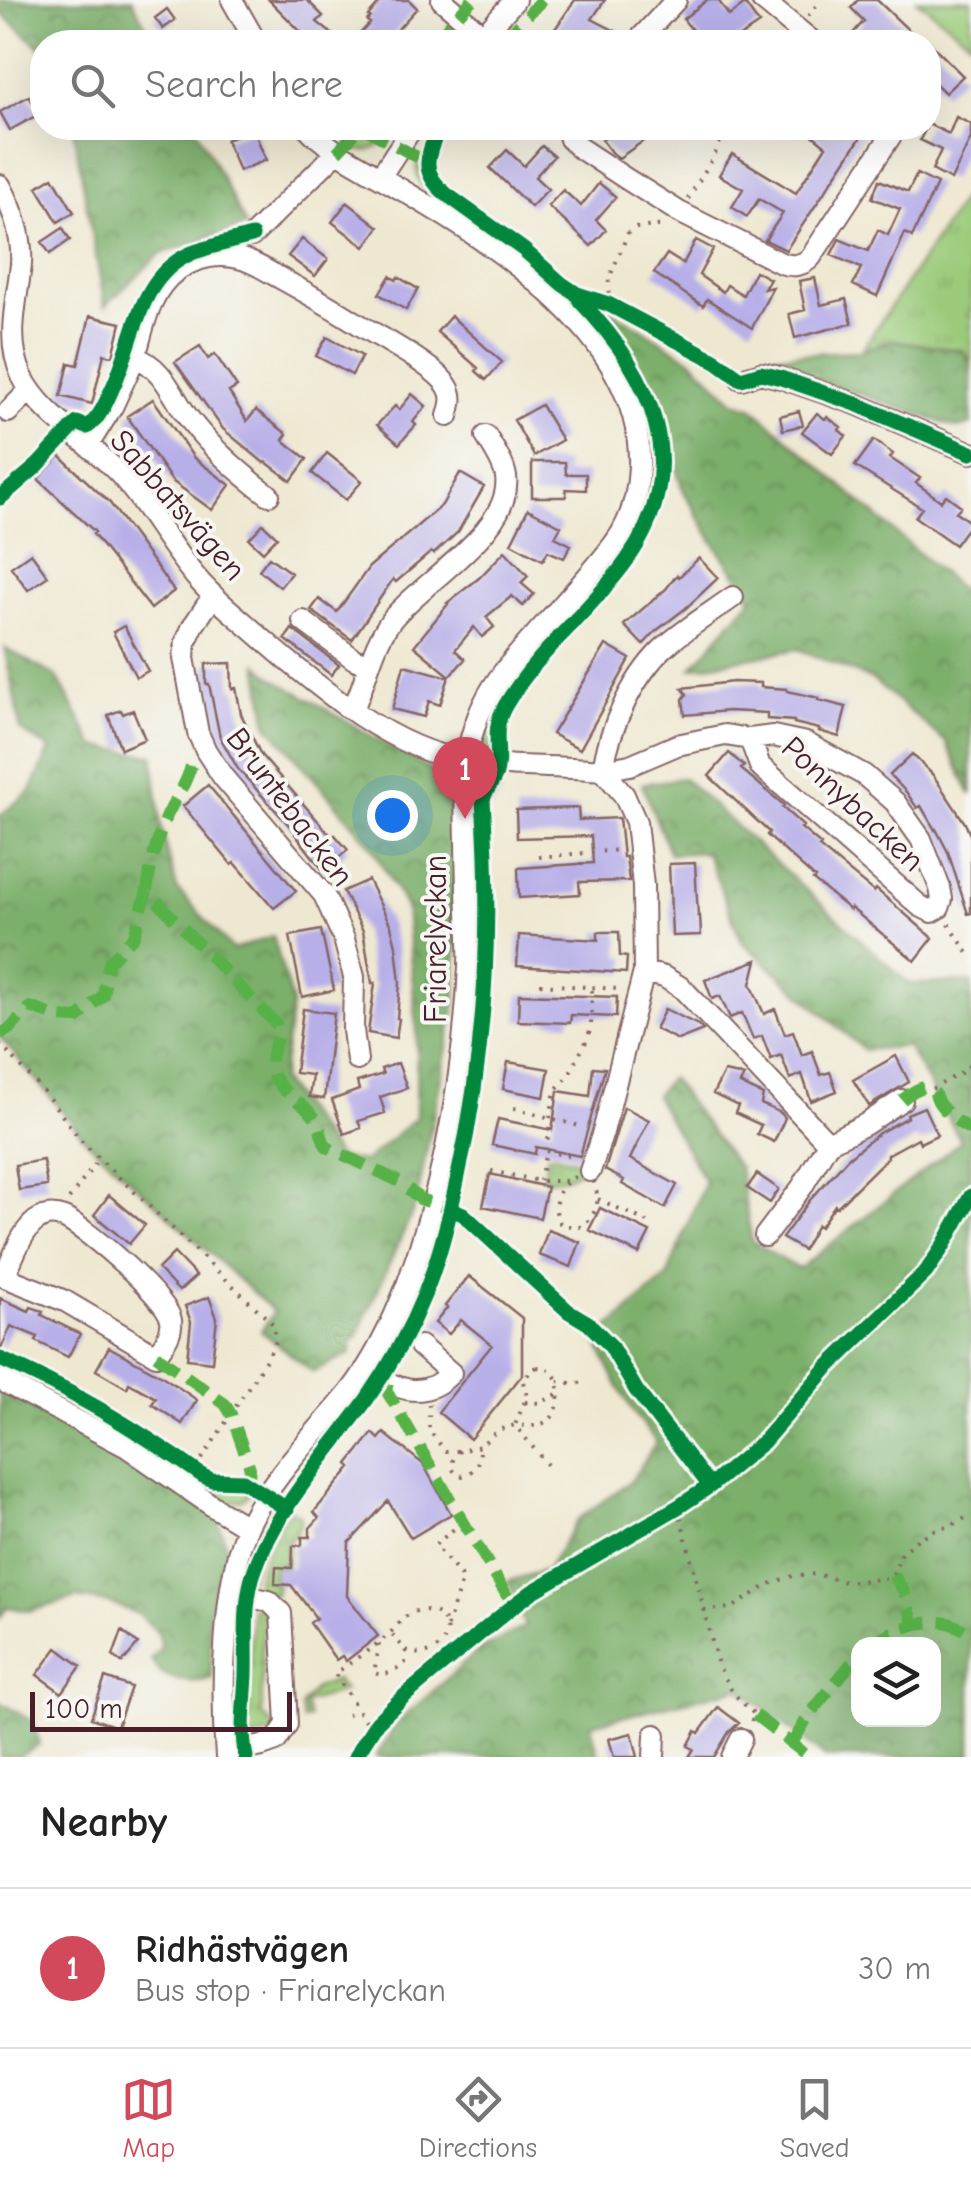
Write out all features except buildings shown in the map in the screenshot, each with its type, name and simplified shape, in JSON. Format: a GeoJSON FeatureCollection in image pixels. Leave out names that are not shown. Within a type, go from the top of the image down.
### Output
{"type":"FeatureCollection","features":[{"type":"Feature","properties":{"kind":"street"},"geometry":{"type":"LineString","coordinates":[[232,0],[249,30]]}},
{"type":"Feature","properties":{"kind":"street"},"geometry":{"type":"LineString","coordinates":[[442,0],[471,30]]}},
{"type":"Feature","properties":{"kind":"street"},"geometry":{"type":"LineString","coordinates":[[488,30],[515,0]]}},
{"type":"Feature","properties":{"kind":"street"},"geometry":{"type":"LineString","coordinates":[[648,30],[676,0]]}},
{"type":"Feature","properties":{"kind":"street"},"geometry":{"type":"LineString","coordinates":[[762,0],[798,30]]}},
{"type":"Feature","properties":{"kind":"street","name":"Friarelyckan"},"geometry":{"type":"LineString","coordinates":[[226,1756],[230,1593],[247,1528],[276,1480],[365,1370],[381,1342],[406,1287],[438,1185],[464,1036],[469,962],[465,760],[472,732],[484,701],[503,672],[624,529],[637,489],[637,430],[625,392],[608,359],[575,319],[545,289],[486,242],[321,140]]}},
{"type":"Feature","properties":{"kind":"street"},"geometry":{"type":"LineString","coordinates":[[380,177],[404,140]]}},
{"type":"Feature","properties":{"kind":"street"},"geometry":{"type":"LineString","coordinates":[[571,140],[679,212],[792,266],[811,257],[888,140]]}},
{"type":"Feature","properties":{"kind":"street"},"geometry":{"type":"LineString","coordinates":[[252,236],[337,152]]}},
{"type":"Feature","properties":{"kind":"street","name":"Sabbatsvägen"},"geometry":{"type":"LineString","coordinates":[[0,185],[10,203],[20,241],[13,337],[20,372],[30,390],[122,477],[190,570],[214,596],[308,678],[380,728],[442,756],[465,760]]}},
{"type":"Feature","properties":{"kind":"street"},"geometry":{"type":"LineString","coordinates":[[88,444],[112,407],[162,284],[190,263],[209,258],[238,258],[260,268],[423,364],[447,383],[453,398],[448,416]]}},
{"type":"Feature","properties":{"kind":"street"},"geometry":{"type":"LineString","coordinates":[[135,357],[160,372],[189,419],[213,447],[269,496]]}},
{"type":"Feature","properties":{"kind":"street"},"geometry":{"type":"LineString","coordinates":[[741,379],[762,373],[781,378],[856,404],[971,453]]}},
{"type":"Feature","properties":{"kind":"street"},"geometry":{"type":"LineString","coordinates":[[8,412],[30,390]]}},
{"type":"Feature","properties":{"kind":"street"},"geometry":{"type":"LineString","coordinates":[[353,709],[380,637],[393,617],[481,536],[501,504],[506,476],[486,436]]}},
{"type":"Feature","properties":{"kind":"street","name":"Bruntebacken"},"geometry":{"type":"LineString","coordinates":[[214,596],[193,626],[184,658],[198,733],[223,777],[324,894],[354,976],[357,1060]]}},
{"type":"Feature","properties":{"kind":"street"},"geometry":{"type":"LineString","coordinates":[[591,1166],[642,981],[640,848],[636,822],[624,795],[603,770],[610,738],[642,674],[666,645],[733,597]]}},
{"type":"Feature","properties":{"kind":"street"},"geometry":{"type":"LineString","coordinates":[[302,621],[370,666]]}},
{"type":"Feature","properties":{"kind":"street","name":"Ponnybacken"},"geometry":{"type":"LineString","coordinates":[[465,760],[603,770],[630,765],[677,745],[725,735],[773,736],[806,743],[864,775],[895,802],[919,834],[938,879],[940,905],[935,910],[926,910],[895,885],[760,766],[750,738]]}},
{"type":"Feature","properties":{"kind":"street"},"geometry":{"type":"LineString","coordinates":[[642,981],[664,977],[682,988],[828,1142]]}},
{"type":"Feature","properties":{"kind":"street"},"geometry":{"type":"LineString","coordinates":[[765,1236],[802,1188],[828,1142],[902,1100]]}},
{"type":"Feature","properties":{"kind":"street"},"geometry":{"type":"LineString","coordinates":[[46,1216],[58,1216],[72,1222],[151,1290],[171,1319],[168,1338],[156,1355],[64,1300],[2,1276],[30,1226],[46,1216]]}},
{"type":"Feature","properties":{"kind":"street"},"geometry":{"type":"LineString","coordinates":[[365,1370],[401,1388],[414,1392],[428,1390],[451,1373],[420,1346]]}},
{"type":"Feature","properties":{"kind":"street"},"geometry":{"type":"LineString","coordinates":[[0,1380],[128,1447],[247,1528]]}},
{"type":"Feature","properties":{"kind":"street"},"geometry":{"type":"LineString","coordinates":[[226,1756],[276,1741],[287,1724],[281,1614],[269,1601],[230,1593]]}},
{"type":"Feature","properties":{"kind":"street"},"geometry":{"type":"LineString","coordinates":[[654,1757],[655,1735]]}},
{"type":"Feature","properties":{"kind":"path"},"geometry":{"type":"LineString","coordinates":[[608,304],[610,279],[628,233],[636,228],[664,226],[679,212],[721,140]]}},
{"type":"Feature","properties":{"kind":"path"},"geometry":{"type":"LineString","coordinates":[[539,856],[640,848]]}},
{"type":"Feature","properties":{"kind":"path"},"geometry":{"type":"LineString","coordinates":[[940,905],[971,958]]}},
{"type":"Feature","properties":{"kind":"path"},"geometry":{"type":"LineString","coordinates":[[540,984],[592,988],[642,981]]}},
{"type":"Feature","properties":{"kind":"path"},"geometry":{"type":"LineString","coordinates":[[540,1181],[554,1090],[566,1078],[591,1027],[592,988]]}},
{"type":"Feature","properties":{"kind":"path"},"geometry":{"type":"LineString","coordinates":[[0,1044],[99,1159],[274,1324],[275,1342],[269,1355],[195,1470]]}},
{"type":"Feature","properties":{"kind":"path"},"geometry":{"type":"LineString","coordinates":[[932,1089],[971,1064]]}},
{"type":"Feature","properties":{"kind":"path"},"geometry":{"type":"LineString","coordinates":[[514,1108],[602,1132]]}},
{"type":"Feature","properties":{"kind":"path"},"geometry":{"type":"LineString","coordinates":[[546,1151],[591,1166]]}},
{"type":"Feature","properties":{"kind":"path"},"geometry":{"type":"LineString","coordinates":[[58,1216],[99,1159]]}},
{"type":"Feature","properties":{"kind":"path"},"geometry":{"type":"LineString","coordinates":[[591,1166],[598,1199],[594,1212],[582,1226],[560,1223],[555,1212],[559,1191],[568,1180],[591,1166]]}},
{"type":"Feature","properties":{"kind":"path"},"geometry":{"type":"LineString","coordinates":[[491,1172],[540,1181],[568,1180]]}},
{"type":"Feature","properties":{"kind":"path"},"geometry":{"type":"LineString","coordinates":[[598,1199],[650,1223]]}},
{"type":"Feature","properties":{"kind":"path"},"geometry":{"type":"LineString","coordinates":[[428,1390],[431,1434],[445,1451],[460,1451],[480,1446],[498,1430],[544,1424],[557,1410],[558,1381],[550,1370],[531,1370],[523,1382],[526,1402],[515,1425]]}},
{"type":"Feature","properties":{"kind":"path"},"geometry":{"type":"LineString","coordinates":[[558,1381],[576,1384],[588,1380]]}},
{"type":"Feature","properties":{"kind":"path"},"geometry":{"type":"LineString","coordinates":[[526,1402],[542,1404],[559,1392]]}},
{"type":"Feature","properties":{"kind":"path"},"geometry":{"type":"LineString","coordinates":[[515,1425],[548,1466]]}},
{"type":"Feature","properties":{"kind":"path"},"geometry":{"type":"LineString","coordinates":[[460,1451],[453,1459],[452,1469],[466,1475],[477,1467],[480,1446]]}},
{"type":"Feature","properties":{"kind":"path"},"geometry":{"type":"LineString","coordinates":[[678,1507],[718,1665],[733,1693],[755,1715],[737,1748]]}},
{"type":"Feature","properties":{"kind":"path"},"geometry":{"type":"LineString","coordinates":[[704,1610],[732,1608],[770,1584],[793,1576],[815,1574],[845,1582],[884,1579],[893,1575],[902,1552],[918,1539],[971,1515]]}},
{"type":"Feature","properties":{"kind":"path"},"geometry":{"type":"LineString","coordinates":[[390,1633],[406,1650],[421,1654],[432,1652],[446,1638],[462,1580],[435,1546],[462,1522]]}},
{"type":"Feature","properties":{"kind":"path"},"geometry":{"type":"LineString","coordinates":[[371,1730],[336,1674],[390,1633],[405,1616],[419,1610],[432,1612],[447,1627]]}},
{"type":"Feature","properties":{"kind":"path"},"geometry":{"type":"LineString","coordinates":[[379,1641],[374,1670],[379,1675],[394,1672],[404,1664],[406,1650]]}},
{"type":"Feature","properties":{"kind":"path"},"geometry":{"type":"LineString","coordinates":[[347,1714],[360,1712]]}},
{"type":"Feature","properties":{"kind":"green space"},"geometry":{"type":"Polygon","coordinates":[[[0,0],[132,0],[148,30],[30,30],[30,38],[0,12],[0,0]]]}},
{"type":"Feature","properties":{"kind":"green space"},"geometry":{"type":"Polygon","coordinates":[[[917,0],[971,0],[971,42],[917,0]]]}},
{"type":"Feature","properties":{"kind":"green space"},"geometry":{"type":"Polygon","coordinates":[[[75,140],[202,140],[246,226],[160,254],[105,306],[75,140]]]}},
{"type":"Feature","properties":{"kind":"green space"},"geometry":{"type":"Polygon","coordinates":[[[353,140],[383,142],[365,151],[349,147],[353,140]]]}},
{"type":"Feature","properties":{"kind":"green space"},"geometry":{"type":"Polygon","coordinates":[[[417,164],[440,193],[531,260],[600,327],[641,391],[652,425],[655,462],[649,500],[634,541],[511,688],[494,721],[492,758],[482,749],[481,741],[498,696],[516,670],[620,554],[633,529],[648,476],[646,421],[626,370],[609,347],[433,199],[418,179],[417,164]]]}},
{"type":"Feature","properties":{"kind":"green space"},"geometry":{"type":"Polygon","coordinates":[[[971,186],[971,366],[964,351],[891,340],[861,351],[971,186]]]}},
{"type":"Feature","properties":{"kind":"green space"},"geometry":{"type":"Polygon","coordinates":[[[609,309],[692,360],[735,402],[752,407],[971,599],[971,795],[946,742],[873,680],[798,649],[692,668],[752,598],[682,488],[652,383],[596,312],[609,309]]]}},
{"type":"Feature","properties":{"kind":"green space"},"geometry":{"type":"Polygon","coordinates":[[[891,340],[964,351],[971,366],[971,424],[958,428],[778,366],[773,355],[861,351],[891,340]]]}},
{"type":"Feature","properties":{"kind":"green space"},"geometry":{"type":"Polygon","coordinates":[[[5,648],[57,677],[95,747],[153,755],[161,826],[177,889],[233,950],[273,936],[292,1003],[281,1080],[338,1157],[364,1162],[416,1118],[417,1031],[406,907],[370,844],[268,725],[258,664],[270,676],[437,774],[456,824],[456,1002],[416,1204],[349,1354],[313,1372],[261,1331],[274,1312],[86,1140],[0,1037],[0,815],[31,791],[50,749],[21,731],[5,648]]]}},
{"type":"Feature","properties":{"kind":"green space"},"geometry":{"type":"Polygon","coordinates":[[[683,778],[909,984],[971,982],[971,1757],[825,1757],[739,1688],[591,1724],[599,1757],[376,1757],[397,1723],[478,1651],[525,1626],[508,1581],[547,1570],[578,1519],[631,1481],[657,1442],[622,1393],[596,1339],[667,1277],[705,1181],[655,1096],[670,1078],[739,1168],[752,1242],[799,1269],[961,1141],[907,1046],[864,1050],[742,942],[706,852],[670,854],[642,784],[683,778]]]}},
{"type":"Feature","properties":{"kind":"green space"},"geometry":{"type":"Polygon","coordinates":[[[481,850],[483,940],[474,1069],[460,1156],[450,1200],[446,1202],[479,955],[480,902],[471,851],[481,850]]]}},
{"type":"Feature","properties":{"kind":"green space"},"geometry":{"type":"Polygon","coordinates":[[[548,1155],[587,1163],[568,1176],[546,1179],[543,1174],[548,1155]]]}},
{"type":"Feature","properties":{"kind":"green space"},"geometry":{"type":"Polygon","coordinates":[[[441,1210],[445,1214],[419,1295],[382,1370],[378,1366],[441,1210]]]}},
{"type":"Feature","properties":{"kind":"green space"},"geometry":{"type":"Polygon","coordinates":[[[0,1362],[95,1408],[202,1480],[253,1491],[243,1500],[226,1503],[0,1373],[0,1362]]]}},
{"type":"Feature","properties":{"kind":"green space"},"geometry":{"type":"Polygon","coordinates":[[[0,1391],[117,1450],[217,1517],[227,1549],[209,1614],[212,1679],[186,1681],[156,1668],[151,1660],[161,1648],[158,1632],[138,1614],[110,1603],[77,1598],[30,1611],[7,1607],[0,1618],[0,1391]]]}},
{"type":"Feature","properties":{"kind":"green space"},"geometry":{"type":"Polygon","coordinates":[[[276,1507],[279,1513],[249,1579],[251,1551],[276,1507]]]}},
{"type":"Feature","properties":{"kind":"green space"},"geometry":{"type":"Polygon","coordinates":[[[291,1510],[300,1516],[300,1524],[288,1542],[286,1566],[274,1566],[275,1595],[255,1589],[268,1547],[291,1510]]]}},
{"type":"Feature","properties":{"kind":"green space"},"geometry":{"type":"Polygon","coordinates":[[[244,1607],[239,1735],[233,1720],[236,1616],[244,1607]]]}},
{"type":"Feature","properties":{"kind":"green space"},"geometry":{"type":"Polygon","coordinates":[[[252,1607],[271,1614],[272,1623],[266,1616],[262,1619],[262,1715],[276,1728],[273,1734],[250,1739],[247,1730],[252,1607]]]}},
{"type":"Feature","properties":{"kind":"green space"},"geometry":{"type":"Polygon","coordinates":[[[336,1680],[344,1691],[305,1703],[309,1718],[303,1720],[301,1706],[315,1688],[336,1680]]]}},
{"type":"Feature","properties":{"kind":"green space"},"geometry":{"type":"Polygon","coordinates":[[[0,1702],[32,1721],[40,1744],[18,1757],[0,1757],[0,1702]]]}},
{"type":"Feature","properties":{"kind":"marked path"},"geometry":{"type":"LineString","coordinates":[[445,30],[472,0]]}},
{"type":"Feature","properties":{"kind":"marked path"},"geometry":{"type":"LineString","coordinates":[[513,30],[542,0]]}},
{"type":"Feature","properties":{"kind":"marked path"},"geometry":{"type":"LineString","coordinates":[[337,152],[348,140]]}},
{"type":"Feature","properties":{"kind":"marked path"},"geometry":{"type":"LineString","coordinates":[[386,140],[426,162]]}},
{"type":"Feature","properties":{"kind":"marked path"},"geometry":{"type":"LineString","coordinates":[[191,766],[159,836],[147,891],[277,1025],[272,1071],[285,1091],[315,1118],[327,1147],[400,1182],[420,1199],[458,1212]]}},
{"type":"Feature","properties":{"kind":"marked path"},"geometry":{"type":"LineString","coordinates":[[0,1034],[30,1007],[58,1017],[78,1018],[103,995],[109,962],[134,936],[147,891]]}},
{"type":"Feature","properties":{"kind":"marked path"},"geometry":{"type":"LineString","coordinates":[[902,1100],[928,1087],[946,1111],[971,1130]]}},
{"type":"Feature","properties":{"kind":"marked path"},"geometry":{"type":"LineString","coordinates":[[156,1355],[225,1404],[250,1468],[248,1484]]}},
{"type":"Feature","properties":{"kind":"marked path"},"geometry":{"type":"LineString","coordinates":[[388,1383],[386,1390],[513,1606]]}},
{"type":"Feature","properties":{"kind":"marked path"},"geometry":{"type":"LineString","coordinates":[[893,1575],[904,1591],[914,1626]]}},
{"type":"Feature","properties":{"kind":"marked path"},"geometry":{"type":"LineString","coordinates":[[883,1637],[929,1622],[948,1623],[971,1633]]}},
{"type":"Feature","properties":{"kind":"marked path"},"geometry":{"type":"LineString","coordinates":[[793,1742],[809,1715],[851,1664]]}},
{"type":"Feature","properties":{"kind":"marked path"},"geometry":{"type":"LineString","coordinates":[[755,1715],[809,1757]]}},
{"type":"Feature","properties":{"kind":"cycle path"},"geometry":{"type":"LineString","coordinates":[[434,140],[428,163],[437,186],[577,294],[608,304],[716,361],[741,379],[761,373],[781,378],[856,404],[971,453]]}},
{"type":"Feature","properties":{"kind":"cycle path"},"geometry":{"type":"LineString","coordinates":[[0,498],[77,423],[87,427],[99,415],[120,371],[140,312],[160,277],[192,253],[252,236]]}},
{"type":"Feature","properties":{"kind":"cycle path"},"geometry":{"type":"LineString","coordinates":[[246,1757],[246,1621],[255,1569],[290,1502],[367,1399],[399,1348],[425,1293],[448,1220],[481,1036],[487,895],[483,800],[496,773],[501,715],[532,667],[627,560],[647,525],[658,490],[660,456],[644,390],[627,359],[577,294]]}},
{"type":"Feature","properties":{"kind":"cycle path"},"geometry":{"type":"LineString","coordinates":[[355,1757],[377,1722],[507,1611],[532,1592],[710,1486],[763,1442],[828,1367],[926,1272],[971,1196]]}},
{"type":"Feature","properties":{"kind":"cycle path"},"geometry":{"type":"LineString","coordinates":[[451,1209],[463,1214],[610,1345],[636,1390],[710,1486]]}},
{"type":"Feature","properties":{"kind":"cycle path"},"geometry":{"type":"LineString","coordinates":[[0,1359],[105,1412],[203,1476],[243,1481],[287,1509]]}},
{"type":"Feature","properties":{"kind":"place","name":"Ridhästvägen"},"geometry":{"type":"Point","coordinates":[465,819]}}]}
